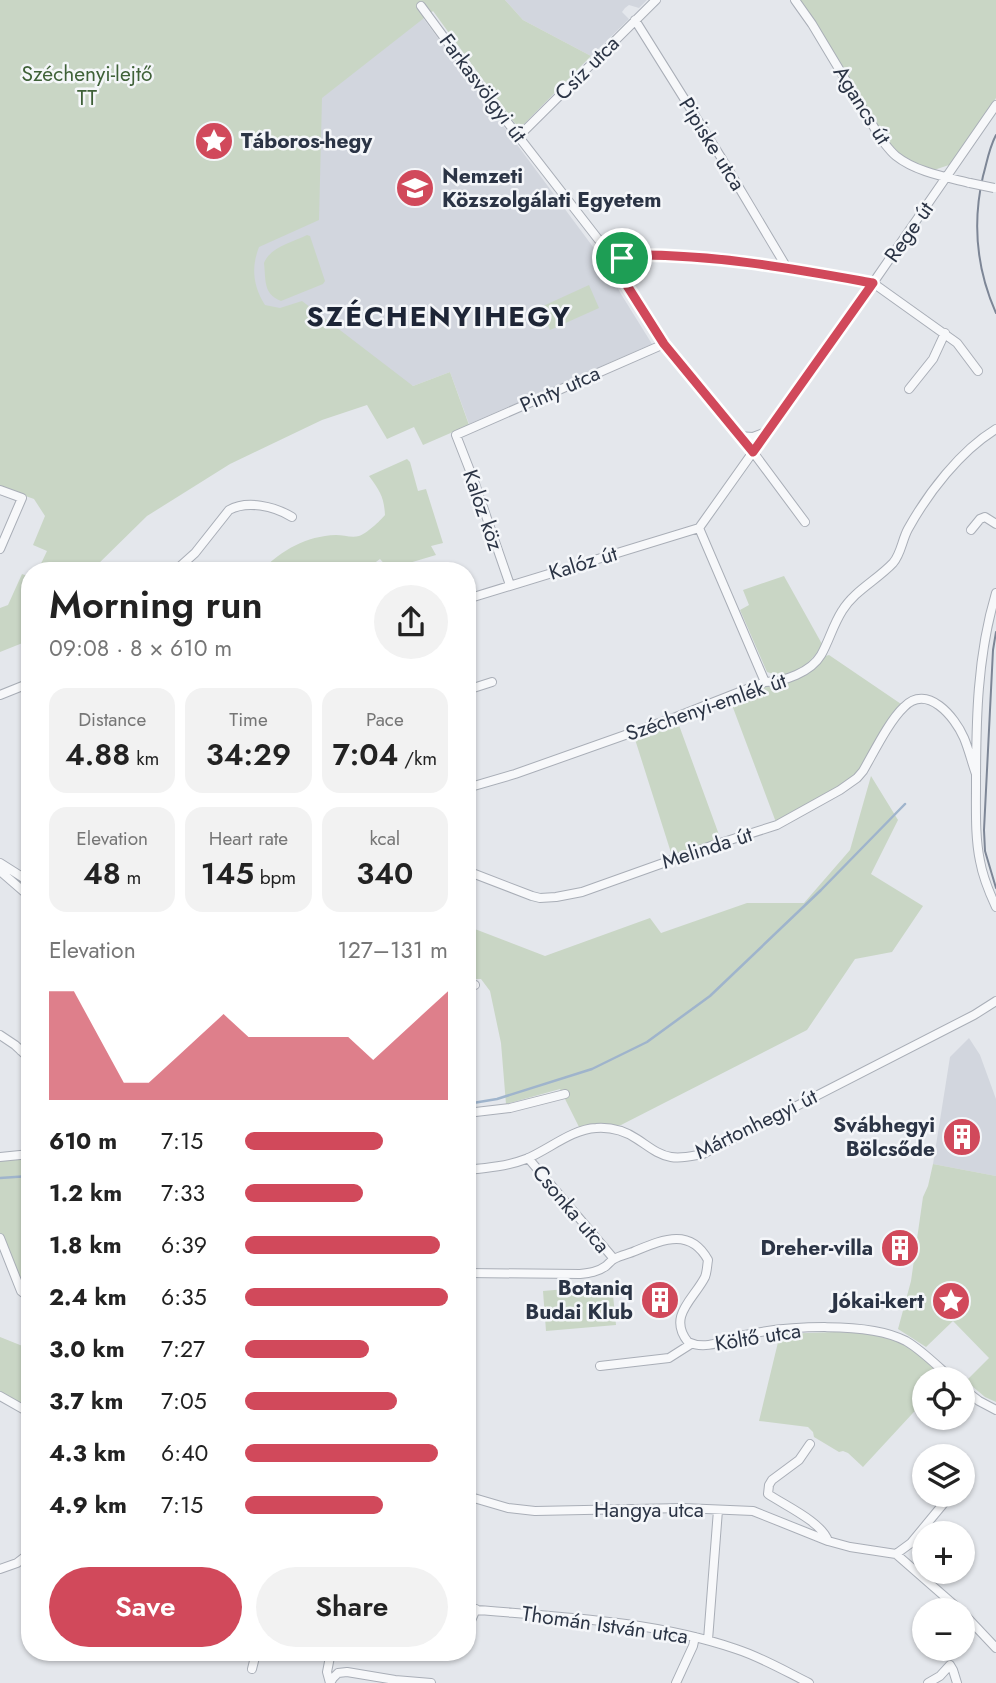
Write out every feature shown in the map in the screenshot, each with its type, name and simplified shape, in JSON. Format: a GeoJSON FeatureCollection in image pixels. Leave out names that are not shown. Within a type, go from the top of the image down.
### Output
{"type":"FeatureCollection","features":[{"type":"Feature","properties":{"kind":"street","name":"Csíz utca"},"geometry":{"type":"LineString","coordinates":[[519,136],[656,0]]}},
{"type":"Feature","properties":{"kind":"street","name":"Agancs út"},"geometry":{"type":"LineString","coordinates":[[795,0],[889,149],[898,158],[947,178],[995,188]]}},
{"type":"Feature","properties":{"kind":"street","name":"Farkasvölgyi út"},"geometry":{"type":"LineString","coordinates":[[421,6],[598,239],[622,258]]}},
{"type":"Feature","properties":{"kind":"street","name":"Pipiske utca"},"geometry":{"type":"LineString","coordinates":[[635,20],[787,268]]}},
{"type":"Feature","properties":{"kind":"street","name":"Rege út"},"geometry":{"type":"LineString","coordinates":[[699,527],[996,105]]}},
{"type":"Feature","properties":{"kind":"street"},"geometry":{"type":"LineString","coordinates":[[806,522],[753,452],[664,344],[621,276],[622,258],[633,255],[685,255],[787,268],[873,283],[957,343],[978,371]]}},
{"type":"Feature","properties":{"kind":"street"},"geometry":{"type":"LineString","coordinates":[[909,389],[933,359],[944,333]]}},
{"type":"Feature","properties":{"kind":"street","name":"Pinty utca"},"geometry":{"type":"LineString","coordinates":[[456,435],[664,344]]}},
{"type":"Feature","properties":{"kind":"street","name":"Széchenyi-emlék út"},"geometry":{"type":"LineString","coordinates":[[476,785],[676,718],[765,682],[776,682],[799,674],[820,658],[842,610],[893,563],[906,532],[942,479],[974,446],[996,429]]}},
{"type":"Feature","properties":{"kind":"street"},"geometry":{"type":"LineString","coordinates":[[738,436],[752,437],[767,432]]}},
{"type":"Feature","properties":{"kind":"street","name":"Kalóz köz"},"geometry":{"type":"LineString","coordinates":[[456,435],[510,586]]}},
{"type":"Feature","properties":{"kind":"street"},"geometry":{"type":"LineString","coordinates":[[0,490],[22,498],[0,548]]}},
{"type":"Feature","properties":{"kind":"street"},"geometry":{"type":"LineString","coordinates":[[185,562],[233,508],[252,505],[282,511],[292,517]]}},
{"type":"Feature","properties":{"kind":"street"},"geometry":{"type":"LineString","coordinates":[[971,530],[985,517],[996,524]]}},
{"type":"Feature","properties":{"kind":"street"},"geometry":{"type":"LineString","coordinates":[[699,527],[765,682]]}},
{"type":"Feature","properties":{"kind":"street","name":"Kalóz út"},"geometry":{"type":"LineString","coordinates":[[476,596],[699,527]]}},
{"type":"Feature","properties":{"kind":"street"},"geometry":{"type":"LineString","coordinates":[[996,593],[982,656],[976,774],[979,859],[986,886],[996,907]]}},
{"type":"Feature","properties":{"kind":"street"},"geometry":{"type":"LineString","coordinates":[[476,687],[492,682]]}},
{"type":"Feature","properties":{"kind":"street"},"geometry":{"type":"LineString","coordinates":[[0,695],[21,687]]}},
{"type":"Feature","properties":{"kind":"street","name":"Melinda út"},"geometry":{"type":"LineString","coordinates":[[476,875],[531,896],[556,897],[582,892],[777,825],[841,790],[857,778],[904,706],[922,698],[941,707],[956,724],[964,737],[976,774]]}},
{"type":"Feature","properties":{"kind":"street"},"geometry":{"type":"LineString","coordinates":[[0,863],[21,877]]}},
{"type":"Feature","properties":{"kind":"street"},"geometry":{"type":"LineString","coordinates":[[0,871],[21,889]]}},
{"type":"Feature","properties":{"kind":"street","name":"Mártonhegyi út"},"geometry":{"type":"LineString","coordinates":[[476,1169],[528,1158],[556,1142],[595,1128],[624,1132],[652,1150],[669,1157],[703,1154],[974,1015],[996,1001]]}},
{"type":"Feature","properties":{"kind":"street"},"geometry":{"type":"LineString","coordinates":[[0,1035],[21,1051]]}},
{"type":"Feature","properties":{"kind":"street"},"geometry":{"type":"LineString","coordinates":[[476,1113],[510,1108],[565,1094]]}},
{"type":"Feature","properties":{"kind":"street"},"geometry":{"type":"LineString","coordinates":[[0,1157],[21,1155]]}},
{"type":"Feature","properties":{"kind":"street","name":"Csonka utca"},"geometry":{"type":"LineString","coordinates":[[528,1158],[614,1259]]}},
{"type":"Feature","properties":{"kind":"street"},"geometry":{"type":"LineString","coordinates":[[0,1238],[21,1291]]}},
{"type":"Feature","properties":{"kind":"street","name":"Költő utca"},"geometry":{"type":"LineString","coordinates":[[476,1273],[580,1275],[603,1268],[614,1259],[668,1239],[689,1241],[698,1247],[708,1260],[705,1276],[687,1302],[681,1317],[681,1332],[691,1344],[703,1346],[745,1335],[845,1327],[869,1330],[905,1341],[938,1367]]}},
{"type":"Feature","properties":{"kind":"street"},"geometry":{"type":"LineString","coordinates":[[600,1366],[669,1358],[691,1344]]}},
{"type":"Feature","properties":{"kind":"street"},"geometry":{"type":"LineString","coordinates":[[0,1396],[21,1408]]}},
{"type":"Feature","properties":{"kind":"street"},"geometry":{"type":"LineString","coordinates":[[975,1399],[996,1410]]}},
{"type":"Feature","properties":{"kind":"street"},"geometry":{"type":"LineString","coordinates":[[810,1444],[799,1460],[772,1480],[768,1494],[786,1503],[818,1527],[826,1534],[828,1541]]}},
{"type":"Feature","properties":{"kind":"street","name":"Hangya utca"},"geometry":{"type":"LineString","coordinates":[[476,1499],[508,1508],[535,1511],[683,1508],[753,1511],[828,1541],[896,1554]]}},
{"type":"Feature","properties":{"kind":"street"},"geometry":{"type":"LineString","coordinates":[[941,1507],[911,1544],[896,1554],[946,1598]]}},
{"type":"Feature","properties":{"kind":"street"},"geometry":{"type":"LineString","coordinates":[[708,1640],[719,1510]]}},
{"type":"Feature","properties":{"kind":"street"},"geometry":{"type":"LineString","coordinates":[[0,1569],[21,1560]]}},
{"type":"Feature","properties":{"kind":"street","name":"Thomán István utca"},"geometry":{"type":"LineString","coordinates":[[476,1610],[645,1627],[695,1637],[750,1654],[808,1683]]}},
{"type":"Feature","properties":{"kind":"street"},"geometry":{"type":"LineString","coordinates":[[975,1626],[996,1648]]}},
{"type":"Feature","properties":{"kind":"street"},"geometry":{"type":"LineString","coordinates":[[676,1683],[695,1637]]}},
{"type":"Feature","properties":{"kind":"street"},"geometry":{"type":"LineString","coordinates":[[252,1669],[254,1661]]}},
{"type":"Feature","properties":{"kind":"street"},"geometry":{"type":"LineString","coordinates":[[329,1661],[327,1672],[330,1683]]}},
{"type":"Feature","properties":{"kind":"street"},"geometry":{"type":"LineString","coordinates":[[928,1683],[940,1676],[950,1665],[957,1683]]}},
{"type":"Feature","properties":{"kind":"street"},"geometry":{"type":"LineString","coordinates":[[330,1683],[338,1674],[347,1672],[431,1683]]}},
{"type":"Feature","properties":{"kind":"shaded area"},"geometry":{"type":"Polygon","coordinates":[[[505,0],[647,0],[639,8],[629,5],[625,8],[622,12],[629,19],[591,56],[523,20],[505,0]]]}},
{"type":"Feature","properties":{"kind":"shaded area","name":"Nemzeti Közszolgálati Egyetem"},"geometry":{"type":"Polygon","coordinates":[[[423,18],[602,259],[652,344],[469,424],[450,372],[413,386],[267,328],[228,295],[295,97],[423,18]]]}},
{"type":"Feature","properties":{"kind":"shaded area"},"geometry":{"type":"Polygon","coordinates":[[[969,1038],[980,1055],[996,1099],[996,1176],[933,1164],[950,1057],[969,1038]]]}},
{"type":"Feature","properties":{"kind":"green space","name":"Széchenyi-lejtő TT"},"geometry":{"type":"Polygon","coordinates":[[[0,0],[505,0],[523,20],[591,56],[519,129],[433,11],[322,98],[319,220],[259,247],[254,277],[265,305],[280,308],[302,301],[413,386],[450,372],[469,425],[423,445],[414,427],[387,439],[367,405],[322,420],[230,464],[147,516],[100,562],[42,562],[47,551],[33,545],[45,516],[34,499],[0,487],[0,0]]]}},
{"type":"Feature","properties":{"kind":"green space"},"geometry":{"type":"Polygon","coordinates":[[[797,0],[996,0],[996,98],[952,164],[934,170],[908,160],[892,149],[797,0]]]}},
{"type":"Feature","properties":{"kind":"green space"},"geometry":{"type":"Polygon","coordinates":[[[310,236],[325,281],[281,301],[268,290],[264,263],[277,249],[310,236]]]}},
{"type":"Feature","properties":{"kind":"green space"},"geometry":{"type":"Polygon","coordinates":[[[589,285],[599,308],[550,330],[541,307],[589,285]]]}},
{"type":"Feature","properties":{"kind":"green space"},"geometry":{"type":"Polygon","coordinates":[[[407,459],[410,462],[418,491],[426,489],[443,543],[431,546],[436,555],[412,562],[383,562],[380,559],[376,562],[271,562],[286,550],[305,541],[336,535],[356,537],[369,530],[385,515],[381,494],[369,476],[407,459]]]}},
{"type":"Feature","properties":{"kind":"green space"},"geometry":{"type":"Polygon","coordinates":[[[21,576],[21,644],[0,652],[0,608],[8,605],[21,576]]]}},
{"type":"Feature","properties":{"kind":"green space"},"geometry":{"type":"Polygon","coordinates":[[[784,576],[822,644],[806,664],[783,677],[767,672],[740,610],[749,605],[743,590],[784,576]]]}},
{"type":"Feature","properties":{"kind":"green space"},"geometry":{"type":"Polygon","coordinates":[[[829,655],[904,706],[863,771],[777,825],[729,697],[776,682],[829,655]]]}},
{"type":"Feature","properties":{"kind":"green space"},"geometry":{"type":"Polygon","coordinates":[[[676,717],[722,843],[673,859],[633,733],[676,717]]]}},
{"type":"Feature","properties":{"kind":"green space"},"geometry":{"type":"Polygon","coordinates":[[[871,776],[898,820],[871,874],[923,906],[892,952],[855,959],[807,1030],[621,1125],[579,1127],[560,1089],[506,1104],[501,1043],[490,991],[481,979],[476,979],[476,929],[545,956],[650,918],[661,933],[747,903],[804,903],[850,850],[871,776]]]}},
{"type":"Feature","properties":{"kind":"green space"},"geometry":{"type":"Polygon","coordinates":[[[21,1155],[21,1291],[12,1259],[0,1250],[0,1157],[21,1155]]]}},
{"type":"Feature","properties":{"kind":"green space","name":"Jókai-kert"},"geometry":{"type":"Polygon","coordinates":[[[933,1164],[996,1176],[996,1402],[975,1389],[975,1372],[989,1358],[953,1321],[926,1347],[898,1329],[911,1281],[923,1197],[933,1164]]]}},
{"type":"Feature","properties":{"kind":"green space"},"geometry":{"type":"Polygon","coordinates":[[[612,1285],[616,1325],[546,1331],[543,1291],[612,1285]]]}},
{"type":"Feature","properties":{"kind":"green space"},"geometry":{"type":"Polygon","coordinates":[[[835,1332],[872,1335],[906,1346],[932,1367],[912,1367],[912,1414],[863,1467],[848,1453],[839,1452],[814,1437],[808,1427],[759,1421],[780,1334],[835,1332]]]}},
{"type":"Feature","properties":{"kind":"green space"},"geometry":{"type":"Polygon","coordinates":[[[0,1337],[21,1345],[21,1408],[0,1396],[0,1337]]]}},
{"type":"Feature","properties":{"kind":"waterway"},"geometry":{"type":"LineString","coordinates":[[476,1102],[497,1099],[592,1069],[647,1042],[710,996],[821,890],[905,804]]}},
{"type":"Feature","properties":{"kind":"waterway"},"geometry":{"type":"LineString","coordinates":[[0,1178],[21,1177]]}},
{"type":"Feature","properties":{"kind":"tram line"},"geometry":{"type":"LineString","coordinates":[[996,135],[983,176],[977,229],[980,263],[996,313]]}},
{"type":"Feature","properties":{"kind":"tram line"},"geometry":{"type":"LineString","coordinates":[[996,632],[984,830],[985,851],[996,888]]}},
{"type":"Feature","properties":{"kind":"place","name":"Táboros-hegy"},"geometry":{"type":"Point","coordinates":[214,141]}},
{"type":"Feature","properties":{"kind":"place","name":"Nemzeti Közszolgálati Egyetem"},"geometry":{"type":"Point","coordinates":[415,188]}},
{"type":"Feature","properties":{"kind":"place","name":"Svábhegyi Bölcsőde"},"geometry":{"type":"Point","coordinates":[962,1137]}},
{"type":"Feature","properties":{"kind":"place","name":"Dreher-villa"},"geometry":{"type":"Point","coordinates":[900,1248]}},
{"type":"Feature","properties":{"kind":"place","name":"Botaniq Budai Klub"},"geometry":{"type":"Point","coordinates":[660,1300]}},
{"type":"Feature","properties":{"kind":"place","name":"Jókai-kert"},"geometry":{"type":"Point","coordinates":[951,1301]}},
{"type":"Feature","properties":{"kind":"district","name":"SZÉCHENYIHEGY"},"geometry":{"type":"Point","coordinates":[439,316]}},
{"type":"Feature","properties":{"kind":"route"},"geometry":{"type":"LineString","coordinates":[[633,255],[685,255],[787,268],[873,283],[753,452],[664,344],[621,276],[622,258],[633,255]]}}]}
